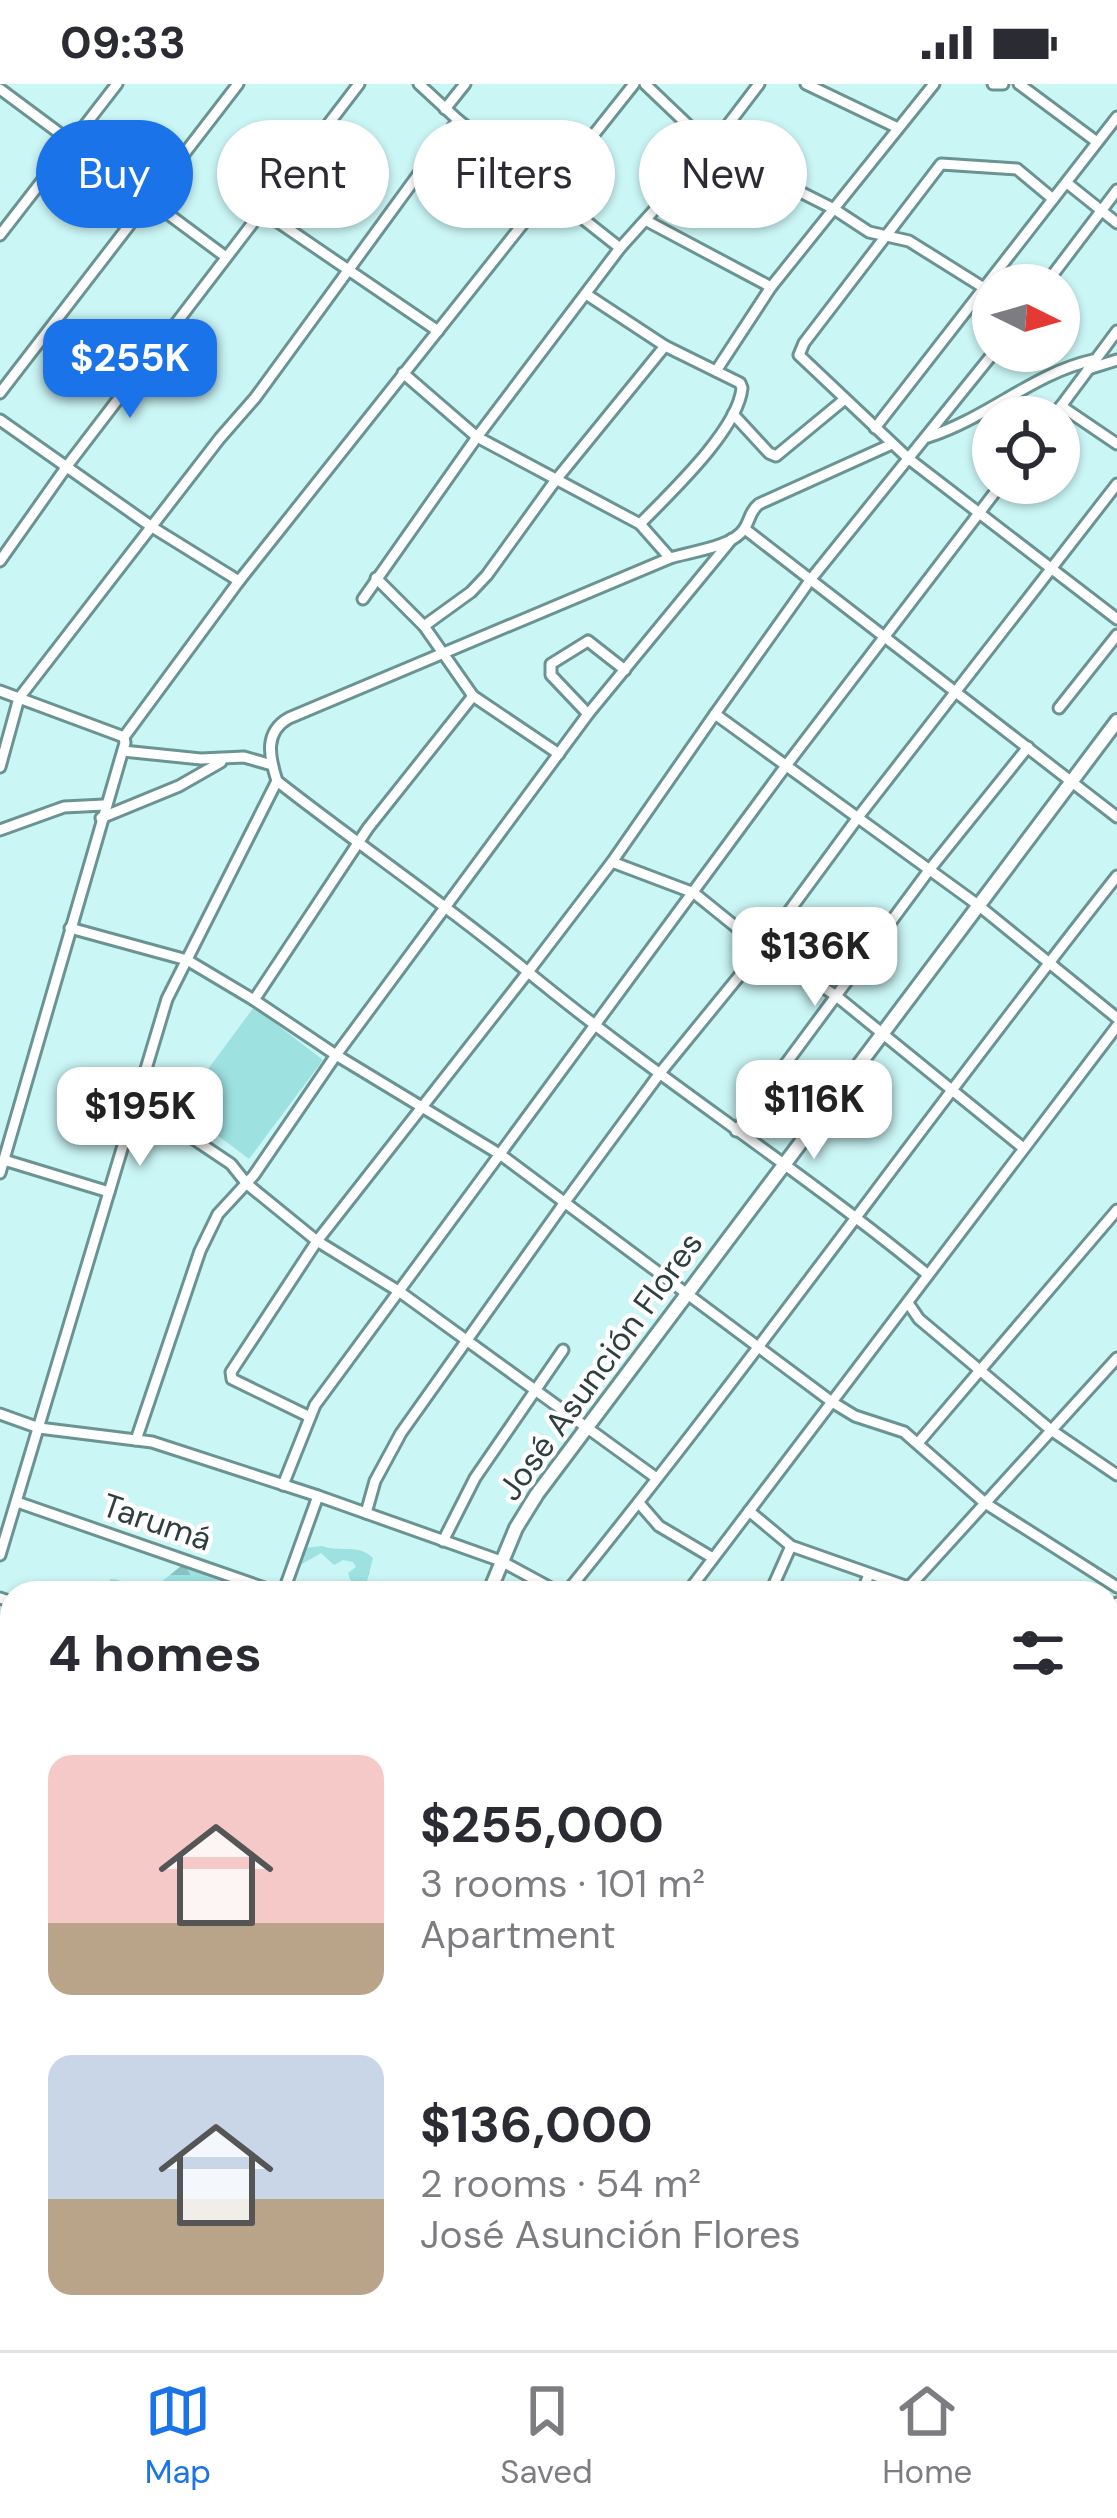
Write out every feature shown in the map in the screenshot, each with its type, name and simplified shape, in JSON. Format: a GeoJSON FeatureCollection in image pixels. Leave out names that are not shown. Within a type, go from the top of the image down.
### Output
{"type":"FeatureCollection","features":[{"type":"Feature","properties":{"kind":"street"},"geometry":{"type":"LineString","coordinates":[[89,120],[117,84]]}},
{"type":"Feature","properties":{"kind":"street"},"geometry":{"type":"LineString","coordinates":[[193,145],[238,84]]}},
{"type":"Feature","properties":{"kind":"street"},"geometry":{"type":"LineString","coordinates":[[332,120],[359,84]]}},
{"type":"Feature","properties":{"kind":"street"},"geometry":{"type":"LineString","coordinates":[[419,84],[458,120]]}},
{"type":"Feature","properties":{"kind":"street"},"geometry":{"type":"LineString","coordinates":[[445,109],[465,84]]}},
{"type":"Feature","properties":{"kind":"street"},"geometry":{"type":"LineString","coordinates":[[604,120],[634,84]]}},
{"type":"Feature","properties":{"kind":"street"},"geometry":{"type":"LineString","coordinates":[[645,84],[683,120]]}},
{"type":"Feature","properties":{"kind":"street"},"geometry":{"type":"LineString","coordinates":[[732,120],[759,84]]}},
{"type":"Feature","properties":{"kind":"street"},"geometry":{"type":"LineString","coordinates":[[806,84],[898,128]]}},
{"type":"Feature","properties":{"kind":"street"},"geometry":{"type":"LineString","coordinates":[[716,371],[771,286],[934,84]]}},
{"type":"Feature","properties":{"kind":"street"},"geometry":{"type":"LineString","coordinates":[[993,84],[1003,84]]}},
{"type":"Feature","properties":{"kind":"street"},"geometry":{"type":"LineString","coordinates":[[1019,84],[1097,142]]}},
{"type":"Feature","properties":{"kind":"street"},"geometry":{"type":"LineString","coordinates":[[0,89],[45,120]]}},
{"type":"Feature","properties":{"kind":"street"},"geometry":{"type":"LineString","coordinates":[[1003,264],[1117,117]]}},
{"type":"Feature","properties":{"kind":"street"},"geometry":{"type":"LineString","coordinates":[[1053,199],[1017,169],[941,164],[800,351],[801,359],[909,459],[1117,620]]}},
{"type":"Feature","properties":{"kind":"street"},"geometry":{"type":"LineString","coordinates":[[0,767],[19,698],[255,398],[413,180]]}},
{"type":"Feature","properties":{"kind":"street"},"geometry":{"type":"LineString","coordinates":[[1067,183],[1117,223]]}},
{"type":"Feature","properties":{"kind":"street"},"geometry":{"type":"LineString","coordinates":[[0,235],[36,189]]}},
{"type":"Feature","properties":{"kind":"street"},"geometry":{"type":"LineString","coordinates":[[1061,264],[1117,190]]}},
{"type":"Feature","properties":{"kind":"street"},"geometry":{"type":"LineString","coordinates":[[807,195],[869,232],[909,241],[972,280]]}},
{"type":"Feature","properties":{"kind":"street"},"geometry":{"type":"LineString","coordinates":[[0,393],[130,228]]}},
{"type":"Feature","properties":{"kind":"street"},"geometry":{"type":"LineString","coordinates":[[188,228],[226,257]]}},
{"type":"Feature","properties":{"kind":"street"},"geometry":{"type":"LineString","coordinates":[[0,560],[249,228]]}},
{"type":"Feature","properties":{"kind":"street"},"geometry":{"type":"LineString","coordinates":[[287,228],[438,331]]}},
{"type":"Feature","properties":{"kind":"street"},"geometry":{"type":"LineString","coordinates":[[0,1173],[124,737],[239,581],[517,228]]}},
{"type":"Feature","properties":{"kind":"street"},"geometry":{"type":"LineString","coordinates":[[596,228],[620,248]]}},
{"type":"Feature","properties":{"kind":"street"},"geometry":{"type":"LineString","coordinates":[[363,599],[477,437],[640,228]]}},
{"type":"Feature","properties":{"kind":"street"},"geometry":{"type":"LineString","coordinates":[[660,228],[771,286]]}},
{"type":"Feature","properties":{"kind":"street"},"geometry":{"type":"LineString","coordinates":[[586,294],[665,346],[742,388],[733,414],[640,524]]}},
{"type":"Feature","properties":{"kind":"street"},"geometry":{"type":"LineString","coordinates":[[875,428],[972,303]]}},
{"type":"Feature","properties":{"kind":"street"},"geometry":{"type":"LineString","coordinates":[[1068,396],[1117,331]]}},
{"type":"Feature","properties":{"kind":"street"},"geometry":{"type":"LineString","coordinates":[[424,626],[471,592],[665,346]]}},
{"type":"Feature","properties":{"kind":"street"},"geometry":{"type":"LineString","coordinates":[[928,437],[1073,365],[1117,360]]}},
{"type":"Feature","properties":{"kind":"street"},"geometry":{"type":"LineString","coordinates":[[310,1417],[232,1378],[231,1372],[316,1241],[612,862],[811,579],[979,372]]}},
{"type":"Feature","properties":{"kind":"street"},"geometry":{"type":"LineString","coordinates":[[403,373],[477,437],[640,524],[670,558]]}},
{"type":"Feature","properties":{"kind":"street"},"geometry":{"type":"LineString","coordinates":[[733,414],[776,456],[845,399]]}},
{"type":"Feature","properties":{"kind":"street"},"geometry":{"type":"LineString","coordinates":[[1080,419],[1117,444]]}},
{"type":"Feature","properties":{"kind":"street"},"geometry":{"type":"LineString","coordinates":[[0,420],[152,527],[239,581]]}},
{"type":"Feature","properties":{"kind":"street"},"geometry":{"type":"LineString","coordinates":[[136,1440],[207,1232],[229,1199],[247,1184],[336,1055],[588,714],[745,529],[752,508],[892,444]]}},
{"type":"Feature","properties":{"kind":"street"},"geometry":{"type":"LineString","coordinates":[[366,1514],[375,1481],[401,1433],[565,1202],[1117,484]]}},
{"type":"Feature","properties":{"kind":"street"},"geometry":{"type":"LineString","coordinates":[[283,1485],[310,1417],[784,767],[986,504]]}},
{"type":"Feature","properties":{"kind":"street"},"geometry":{"type":"LineString","coordinates":[[745,529],[1117,817]]}},
{"type":"Feature","properties":{"kind":"street"},"geometry":{"type":"LineString","coordinates":[[732,539],[670,558],[276,725],[270,736],[272,765],[277,782],[447,905],[594,1026],[858,1217],[927,1274]]}},
{"type":"Feature","properties":{"kind":"street"},"geometry":{"type":"LineString","coordinates":[[376,578],[424,626],[472,696],[559,754]]}},
{"type":"Feature","properties":{"kind":"street"},"geometry":{"type":"LineString","coordinates":[[1060,708],[1117,635]]}},
{"type":"Feature","properties":{"kind":"street"},"geometry":{"type":"LineString","coordinates":[[588,714],[551,675],[551,664],[588,641],[625,670]]}},
{"type":"Feature","properties":{"kind":"street"},"geometry":{"type":"LineString","coordinates":[[0,691],[124,737]]}},
{"type":"Feature","properties":{"kind":"street"},"geometry":{"type":"LineString","coordinates":[[254,1000],[357,844],[472,696]]}},
{"type":"Feature","properties":{"kind":"street"},"geometry":{"type":"LineString","coordinates":[[696,1581],[1117,1022],[978,905],[715,714]]}},
{"type":"Feature","properties":{"kind":"street","name":"José Asunción Flores"},"geometry":{"type":"LineString","coordinates":[[494,1581],[537,1494],[1117,721]]}},
{"type":"Feature","properties":{"kind":"street"},"geometry":{"type":"LineString","coordinates":[[736,1131],[930,869],[1028,748]]}},
{"type":"Feature","properties":{"kind":"street"},"geometry":{"type":"LineString","coordinates":[[123,751],[244,757],[272,765]]}},
{"type":"Feature","properties":{"kind":"street"},"geometry":{"type":"LineString","coordinates":[[101,818],[179,786],[227,758]]}},
{"type":"Feature","properties":{"kind":"street"},"geometry":{"type":"LineString","coordinates":[[0,1555],[167,999],[277,782]]}},
{"type":"Feature","properties":{"kind":"street"},"geometry":{"type":"LineString","coordinates":[[0,830],[53,809],[104,806]]}},
{"type":"Feature","properties":{"kind":"street"},"geometry":{"type":"LineString","coordinates":[[612,862],[694,893],[762,948],[835,994],[1022,1147]]}},
{"type":"Feature","properties":{"kind":"street"},"geometry":{"type":"LineString","coordinates":[[573,1581],[639,1503],[1117,876]]}},
{"type":"Feature","properties":{"kind":"street"},"geometry":{"type":"LineString","coordinates":[[70,928],[188,960],[501,1155],[832,1402],[855,1416],[904,1432],[986,1503],[1108,1581]]}},
{"type":"Feature","properties":{"kind":"street"},"geometry":{"type":"LineString","coordinates":[[129,1124],[167,1121],[231,1165],[316,1241],[400,1292],[655,1477]]}},
{"type":"Feature","properties":{"kind":"street"},"geometry":{"type":"LineString","coordinates":[[4,1160],[109,1192]]}},
{"type":"Feature","properties":{"kind":"street"},"geometry":{"type":"LineString","coordinates":[[918,1443],[1117,1210]]}},
{"type":"Feature","properties":{"kind":"street"},"geometry":{"type":"LineString","coordinates":[[908,1304],[1051,1430],[1117,1475]]}},
{"type":"Feature","properties":{"kind":"street"},"geometry":{"type":"LineString","coordinates":[[443,1541],[475,1478],[563,1350]]}},
{"type":"Feature","properties":{"kind":"street"},"geometry":{"type":"LineString","coordinates":[[914,1581],[1117,1358]]}},
{"type":"Feature","properties":{"kind":"street"},"geometry":{"type":"LineString","coordinates":[[0,1414],[39,1428],[136,1440],[283,1485],[501,1562],[539,1581]]}},
{"type":"Feature","properties":{"kind":"street"},"geometry":{"type":"LineString","coordinates":[[286,1581],[318,1496]]}},
{"type":"Feature","properties":{"kind":"street","name":"Tarumá"},"geometry":{"type":"LineString","coordinates":[[17,1502],[246,1581]]}},
{"type":"Feature","properties":{"kind":"street"},"geometry":{"type":"LineString","coordinates":[[639,1503],[659,1526],[713,1558]]}},
{"type":"Feature","properties":{"kind":"street"},"geometry":{"type":"LineString","coordinates":[[748,1511],[791,1546],[891,1581]]}},
{"type":"Feature","properties":{"kind":"street"},"geometry":{"type":"LineString","coordinates":[[775,1581],[791,1546]]}},
{"type":"Feature","properties":{"kind":"street"},"geometry":{"type":"LineString","coordinates":[[866,1581],[869,1574]]}},
{"type":"Feature","properties":{"kind":"green space"},"geometry":{"type":"Polygon","coordinates":[[[254,1007],[323,1060],[249,1159],[180,1107],[254,1007]]]}},
{"type":"Feature","properties":{"kind":"green space"},"geometry":{"type":"Polygon","coordinates":[[[304,1548],[361,1551],[373,1558],[367,1581],[351,1581],[348,1573],[356,1567],[353,1562],[334,1565],[321,1553],[300,1565],[304,1548]]]}},
{"type":"Feature","properties":{"kind":"green space"},"geometry":{"type":"Polygon","coordinates":[[[187,1561],[220,1574],[219,1581],[162,1581],[187,1561]]]}}]}
